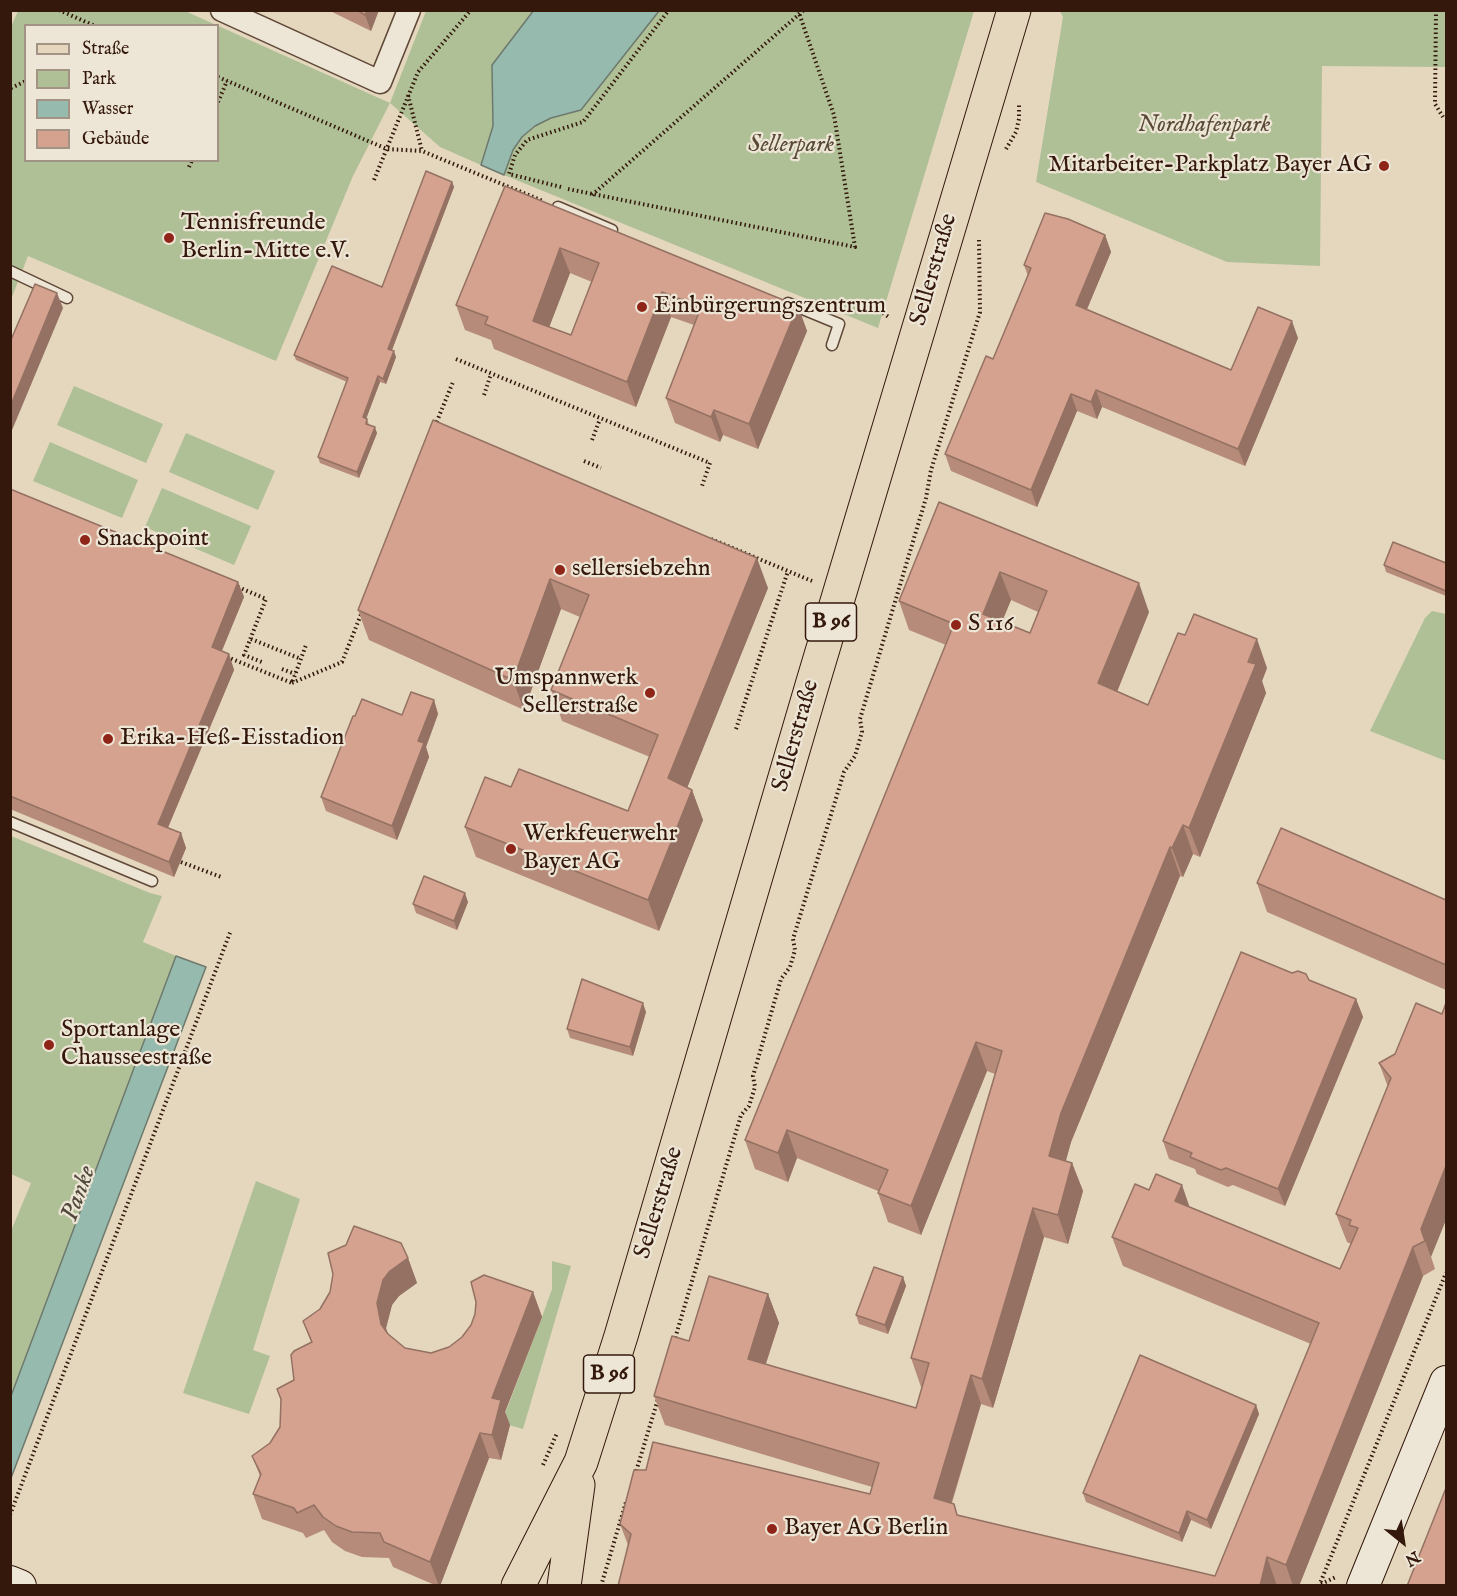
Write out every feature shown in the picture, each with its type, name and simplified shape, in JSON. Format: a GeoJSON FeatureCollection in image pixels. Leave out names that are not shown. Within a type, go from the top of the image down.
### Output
{"type":"FeatureCollection","features":[{"type":"Feature","properties":{"kind":"main road","name":"Sellerstraße"},"geometry":{"type":"LineString","coordinates":[[518,1586],[581,1462],[621,1336],[1014,10]]}},
{"type":"Feature","properties":{"kind":"main road"},"geometry":{"type":"LineString","coordinates":[[1363,1586],[1446,1382]]}},
{"type":"Feature","properties":{"kind":"main road","name":"Sellerstraße"},"geometry":{"type":"LineString","coordinates":[[564,1586],[581,1462]]}},
{"type":"Feature","properties":{"kind":"main road"},"geometry":{"type":"LineString","coordinates":[[10,1582],[20,1586]]}},
{"type":"Feature","properties":{"kind":"street"},"geometry":{"type":"LineString","coordinates":[[222,10],[380,82],[409,10]]}},
{"type":"Feature","properties":{"kind":"lane"},"geometry":{"type":"LineString","coordinates":[[558,207],[623,234]]}},
{"type":"Feature","properties":{"kind":"lane"},"geometry":{"type":"LineString","coordinates":[[10,271],[67,298]]}},
{"type":"Feature","properties":{"kind":"lane"},"geometry":{"type":"LineString","coordinates":[[774,297],[839,324],[832,345]]}},
{"type":"Feature","properties":{"kind":"lane"},"geometry":{"type":"LineString","coordinates":[[10,822],[152,881]]}},
{"type":"Feature","properties":{"kind":"path"},"geometry":{"type":"LineString","coordinates":[[59,10],[90,24]]}},
{"type":"Feature","properties":{"kind":"path"},"geometry":{"type":"LineString","coordinates":[[374,180],[418,72],[471,10]]}},
{"type":"Feature","properties":{"kind":"path"},"geometry":{"type":"LineString","coordinates":[[526,178],[508,174],[516,155],[527,140],[583,122],[669,10]]}},
{"type":"Feature","properties":{"kind":"path"},"geometry":{"type":"LineString","coordinates":[[219,77],[387,149],[422,151],[558,207],[593,195],[804,10]]}},
{"type":"Feature","properties":{"kind":"path"},"geometry":{"type":"LineString","coordinates":[[1436,10],[1435,104],[1443,117]]}},
{"type":"Feature","properties":{"kind":"path"},"geometry":{"type":"LineString","coordinates":[[593,195],[855,247],[834,115],[799,13]]}},
{"type":"Feature","properties":{"kind":"path"},"geometry":{"type":"LineString","coordinates":[[219,95],[227,81]]}},
{"type":"Feature","properties":{"kind":"path"},"geometry":{"type":"LineString","coordinates":[[1005,151],[1016,132],[1022,94]]}},
{"type":"Feature","properties":{"kind":"path"},"geometry":{"type":"LineString","coordinates":[[408,95],[422,151]]}},
{"type":"Feature","properties":{"kind":"path"},"geometry":{"type":"LineString","coordinates":[[189,166],[191,162]]}},
{"type":"Feature","properties":{"kind":"path"},"geometry":{"type":"LineString","coordinates":[[672,1350],[741,1115],[749,1106],[755,1088],[753,1076],[781,979],[790,967],[795,950],[793,939],[844,772],[855,756],[862,732],[860,719],[926,498],[931,470],[980,312],[978,244],[980,236]]}},
{"type":"Feature","properties":{"kind":"path"},"geometry":{"type":"LineString","coordinates":[[456,359],[710,463],[702,486]]}},
{"type":"Feature","properties":{"kind":"path"},"geometry":{"type":"LineString","coordinates":[[484,395],[492,374]]}},
{"type":"Feature","properties":{"kind":"path"},"geometry":{"type":"LineString","coordinates":[[431,436],[453,382]]}},
{"type":"Feature","properties":{"kind":"path"},"geometry":{"type":"LineString","coordinates":[[592,440],[600,419]]}},
{"type":"Feature","properties":{"kind":"path"},"geometry":{"type":"LineString","coordinates":[[584,461],[601,468]]}},
{"type":"Feature","properties":{"kind":"path"},"geometry":{"type":"LineString","coordinates":[[711,539],[813,581]]}},
{"type":"Feature","properties":{"kind":"path"},"geometry":{"type":"LineString","coordinates":[[736,729],[788,571]]}},
{"type":"Feature","properties":{"kind":"path"},"geometry":{"type":"LineString","coordinates":[[234,585],[266,599],[241,663]]}},
{"type":"Feature","properties":{"kind":"path"},"geometry":{"type":"LineString","coordinates":[[220,654],[292,683],[342,662],[363,608]]}},
{"type":"Feature","properties":{"kind":"path"},"geometry":{"type":"LineString","coordinates":[[251,639],[301,659]]}},
{"type":"Feature","properties":{"kind":"path"},"geometry":{"type":"LineString","coordinates":[[292,683],[306,645]]}},
{"type":"Feature","properties":{"kind":"path"},"geometry":{"type":"LineString","coordinates":[[244,655],[262,662]]}},
{"type":"Feature","properties":{"kind":"path"},"geometry":{"type":"LineString","coordinates":[[282,669],[295,674]]}},
{"type":"Feature","properties":{"kind":"path"},"geometry":{"type":"LineString","coordinates":[[181,862],[221,877]]}},
{"type":"Feature","properties":{"kind":"path"},"geometry":{"type":"LineString","coordinates":[[10,1515],[231,930]]}},
{"type":"Feature","properties":{"kind":"path"},"geometry":{"type":"LineString","coordinates":[[1319,1586],[1446,1273]]}},
{"type":"Feature","properties":{"kind":"path"},"geometry":{"type":"LineString","coordinates":[[634,1476],[659,1395]]}},
{"type":"Feature","properties":{"kind":"path"},"geometry":{"type":"LineString","coordinates":[[541,1470],[561,1423]]}},
{"type":"Feature","properties":{"kind":"path"},"geometry":{"type":"LineString","coordinates":[[601,1586],[628,1497]]}},
{"type":"Feature","properties":{"kind":"green space","name":"Tennisfreunde Berlin-Mitte e.V."},"geometry":{"type":"Polygon","coordinates":[[[18,11],[185,11],[214,24],[24,24],[24,162],[219,162],[219,26],[390,103],[353,176],[276,361],[28,256],[10,302],[10,29],[18,11]]]}},
{"type":"Feature","properties":{"kind":"green space"},"geometry":{"type":"Polygon","coordinates":[[[426,11],[534,11],[492,65],[493,126],[481,165],[440,147],[390,103],[426,11]]]}},
{"type":"Feature","properties":{"kind":"green space","name":"Sellerpark"},"geometry":{"type":"Polygon","coordinates":[[[659,11],[974,11],[878,328],[504,175],[513,150],[522,137],[535,126],[551,118],[581,110],[659,11]]]}},
{"type":"Feature","properties":{"kind":"green space","name":"Nordhafenpark"},"geometry":{"type":"Polygon","coordinates":[[[1060,11],[1446,11],[1446,67],[1322,66],[1320,266],[1227,262],[1036,182],[1063,17],[1060,11]]]}},
{"type":"Feature","properties":{"kind":"green space"},"geometry":{"type":"Polygon","coordinates":[[[74,386],[163,424],[146,463],[57,425],[74,386]]]}},
{"type":"Feature","properties":{"kind":"green space"},"geometry":{"type":"Polygon","coordinates":[[[186,433],[275,471],[258,510],[169,472],[186,433]]]}},
{"type":"Feature","properties":{"kind":"green space"},"geometry":{"type":"Polygon","coordinates":[[[50,442],[138,480],[122,518],[33,481],[50,442]]]}},
{"type":"Feature","properties":{"kind":"green space"},"geometry":{"type":"Polygon","coordinates":[[[162,488],[251,526],[234,565],[145,527],[162,488]]]}},
{"type":"Feature","properties":{"kind":"green space"},"geometry":{"type":"Polygon","coordinates":[[[1432,611],[1446,614],[1446,761],[1370,731],[1425,618],[1432,611]]]}},
{"type":"Feature","properties":{"kind":"green space"},"geometry":{"type":"Polygon","coordinates":[[[11,836],[162,896],[143,942],[176,956],[11,1396],[11,1231],[31,1183],[11,1174],[11,836]]]}},
{"type":"Feature","properties":{"kind":"green space"},"geometry":{"type":"Polygon","coordinates":[[[256,1181],[300,1199],[253,1350],[270,1356],[249,1414],[183,1393],[256,1181]]]}},
{"type":"Feature","properties":{"kind":"green space"},"geometry":{"type":"Polygon","coordinates":[[[552,1261],[571,1266],[523,1429],[495,1421],[503,1419],[552,1289],[552,1261]]]}},
{"type":"Feature","properties":{"kind":"water"},"geometry":{"type":"Polygon","coordinates":[[[534,10],[659,11],[581,110],[551,118],[535,126],[522,137],[513,150],[504,175],[481,165],[493,126],[492,65],[534,10]]]}},
{"type":"Feature","properties":{"kind":"water"},"geometry":{"type":"Polygon","coordinates":[[[176,956],[206,967],[11,1478],[11,1396],[176,956]]]}},
{"type":"Feature","properties":{"kind":"building"},"geometry":{"type":"Polygon","coordinates":[[[357,10],[367,10],[365,15],[357,10]]]}},
{"type":"Feature","properties":{"kind":"building"},"geometry":{"type":"Polygon","coordinates":[[[426,171],[452,182],[388,349],[394,351],[383,379],[378,376],[363,417],[367,419],[366,424],[375,427],[357,472],[318,457],[348,378],[294,355],[332,266],[382,287],[426,171]]]}},
{"type":"Feature","properties":{"kind":"building"},"geometry":{"type":"Polygon","coordinates":[[[505,186],[798,306],[749,424],[714,410],[711,417],[666,398],[701,307],[662,292],[627,382],[485,324],[488,317],[456,305],[505,186]],[[560,248],[533,321],[571,335],[599,263],[560,248]]]}},
{"type":"Feature","properties":{"kind":"building"},"geometry":{"type":"Polygon","coordinates":[[[1045,213],[1068,219],[1105,235],[1076,305],[1231,370],[1258,307],[1292,321],[1238,449],[1096,390],[1091,402],[1071,394],[1031,490],[945,454],[986,356],[993,359],[1031,268],[1024,265],[1045,213]]]}},
{"type":"Feature","properties":{"kind":"building"},"geometry":{"type":"Polygon","coordinates":[[[35,284],[57,293],[10,407],[10,342],[35,284]]]}},
{"type":"Feature","properties":{"kind":"building"},"geometry":{"type":"Polygon","coordinates":[[[433,420],[757,558],[668,778],[692,790],[648,900],[465,827],[485,777],[511,787],[519,769],[628,811],[658,735],[551,690],[589,595],[550,579],[513,680],[358,610],[433,420]]]}},
{"type":"Feature","properties":{"kind":"building","name":"Erika-Heß-Eisstadion"},"geometry":{"type":"Polygon","coordinates":[[[10,489],[238,582],[212,647],[229,654],[158,824],[181,833],[169,862],[10,796],[10,489]]]}},
{"type":"Feature","properties":{"kind":"building"},"geometry":{"type":"Polygon","coordinates":[[[939,502],[1139,583],[1098,683],[1148,705],[1178,633],[1185,635],[1194,614],[1257,639],[1248,662],[1256,664],[1189,828],[1183,825],[1172,848],[1170,847],[1061,1113],[1049,1156],[1072,1163],[1058,1215],[1033,1208],[982,1379],[971,1375],[934,1498],[954,1504],[957,1515],[1215,1576],[1319,1323],[1112,1237],[1135,1184],[1149,1190],[1156,1174],[1182,1185],[1175,1201],[1340,1269],[1358,1228],[1349,1225],[1351,1220],[1336,1214],[1391,1078],[1379,1063],[1395,1054],[1416,1003],[1442,1014],[1446,1003],[1446,1166],[1421,1229],[1425,1241],[1413,1247],[1286,1565],[1267,1557],[1260,1586],[618,1586],[631,1534],[620,1524],[634,1470],[646,1470],[653,1442],[870,1494],[879,1463],[654,1396],[672,1336],[689,1341],[709,1276],[768,1294],[748,1359],[916,1408],[929,1363],[911,1358],[1002,1051],[976,1042],[911,1206],[878,1193],[888,1170],[787,1130],[778,1153],[745,1140],[954,624],[899,601],[939,502]],[[1000,572],[983,614],[1030,633],[1047,591],[1000,572]]]}},
{"type":"Feature","properties":{"kind":"building"},"geometry":{"type":"Polygon","coordinates":[[[1393,542],[1446,563],[1446,591],[1384,565],[1393,542]]]}},
{"type":"Feature","properties":{"kind":"building"},"geometry":{"type":"Polygon","coordinates":[[[411,692],[434,700],[418,741],[424,743],[392,826],[321,797],[362,699],[402,715],[411,692]]]}},
{"type":"Feature","properties":{"kind":"building"},"geometry":{"type":"Polygon","coordinates":[[[1281,828],[1446,900],[1446,965],[1257,883],[1281,828]]]}},
{"type":"Feature","properties":{"kind":"building"},"geometry":{"type":"Polygon","coordinates":[[[424,876],[465,893],[454,921],[413,904],[424,876]]]}},
{"type":"Feature","properties":{"kind":"building"},"geometry":{"type":"Polygon","coordinates":[[[1241,952],[1292,973],[1298,971],[1306,974],[1309,980],[1356,999],[1278,1189],[1226,1168],[1221,1170],[1190,1157],[1192,1153],[1163,1141],[1241,952]]]}},
{"type":"Feature","properties":{"kind":"building"},"geometry":{"type":"Polygon","coordinates":[[[582,979],[643,1003],[630,1047],[567,1029],[582,979]]]}},
{"type":"Feature","properties":{"kind":"building"},"geometry":{"type":"Polygon","coordinates":[[[354,1226],[401,1243],[408,1258],[390,1271],[383,1280],[377,1303],[381,1324],[388,1334],[405,1348],[431,1353],[449,1347],[462,1337],[471,1325],[475,1314],[476,1302],[471,1282],[484,1275],[533,1292],[492,1398],[501,1400],[492,1435],[480,1433],[430,1562],[384,1542],[380,1533],[352,1532],[336,1526],[323,1517],[314,1505],[297,1513],[294,1508],[253,1494],[261,1474],[252,1456],[270,1443],[280,1427],[281,1399],[277,1389],[294,1380],[291,1355],[294,1351],[312,1342],[303,1321],[320,1309],[330,1292],[333,1274],[328,1253],[346,1245],[354,1226]]]}},
{"type":"Feature","properties":{"kind":"building"},"geometry":{"type":"Polygon","coordinates":[[[874,1267],[903,1277],[885,1325],[856,1315],[874,1267]]]}},
{"type":"Feature","properties":{"kind":"building"},"geometry":{"type":"Polygon","coordinates":[[[1140,1355],[1256,1405],[1207,1520],[1187,1511],[1179,1533],[1083,1493],[1140,1355]]]}},
{"type":"Feature","properties":{"kind":"building"},"geometry":{"type":"Polygon","coordinates":[[[1446,1488],[1446,1586],[1407,1586],[1446,1488]]]}},
{"type":"Feature","properties":{"kind":"place","name":"Mitarbeiter-Parkplatz Bayer AG"},"geometry":{"type":"Point","coordinates":[1384,166]}},
{"type":"Feature","properties":{"kind":"place","name":"Tennisfreunde Berlin-Mitte e.V."},"geometry":{"type":"Point","coordinates":[169,238]}},
{"type":"Feature","properties":{"kind":"place","name":"Einbürgerungszentrum"},"geometry":{"type":"Point","coordinates":[642,307]}},
{"type":"Feature","properties":{"kind":"place","name":"Snackpoint"},"geometry":{"type":"Point","coordinates":[85,540]}},
{"type":"Feature","properties":{"kind":"place","name":"sellersiebzehn"},"geometry":{"type":"Point","coordinates":[560,570]}},
{"type":"Feature","properties":{"kind":"place","name":"S 116"},"geometry":{"type":"Point","coordinates":[956,625]}},
{"type":"Feature","properties":{"kind":"place","name":"Umspannwerk Sellerstraße"},"geometry":{"type":"Point","coordinates":[650,693]}},
{"type":"Feature","properties":{"kind":"place","name":"Erika-Heß-Eisstadion"},"geometry":{"type":"Point","coordinates":[108,739]}},
{"type":"Feature","properties":{"kind":"place","name":"Werkfeuerwehr Bayer AG"},"geometry":{"type":"Point","coordinates":[511,849]}},
{"type":"Feature","properties":{"kind":"place","name":"Sportanlage Chausseestraße"},"geometry":{"type":"Point","coordinates":[49,1045]}},
{"type":"Feature","properties":{"kind":"place","name":"Bayer AG Berlin"},"geometry":{"type":"Point","coordinates":[772,1529]}},
{"type":"Feature","properties":{"kind":"water label","name":"Panke"},"geometry":{"type":"Point","coordinates":[80,1194]}}]}
